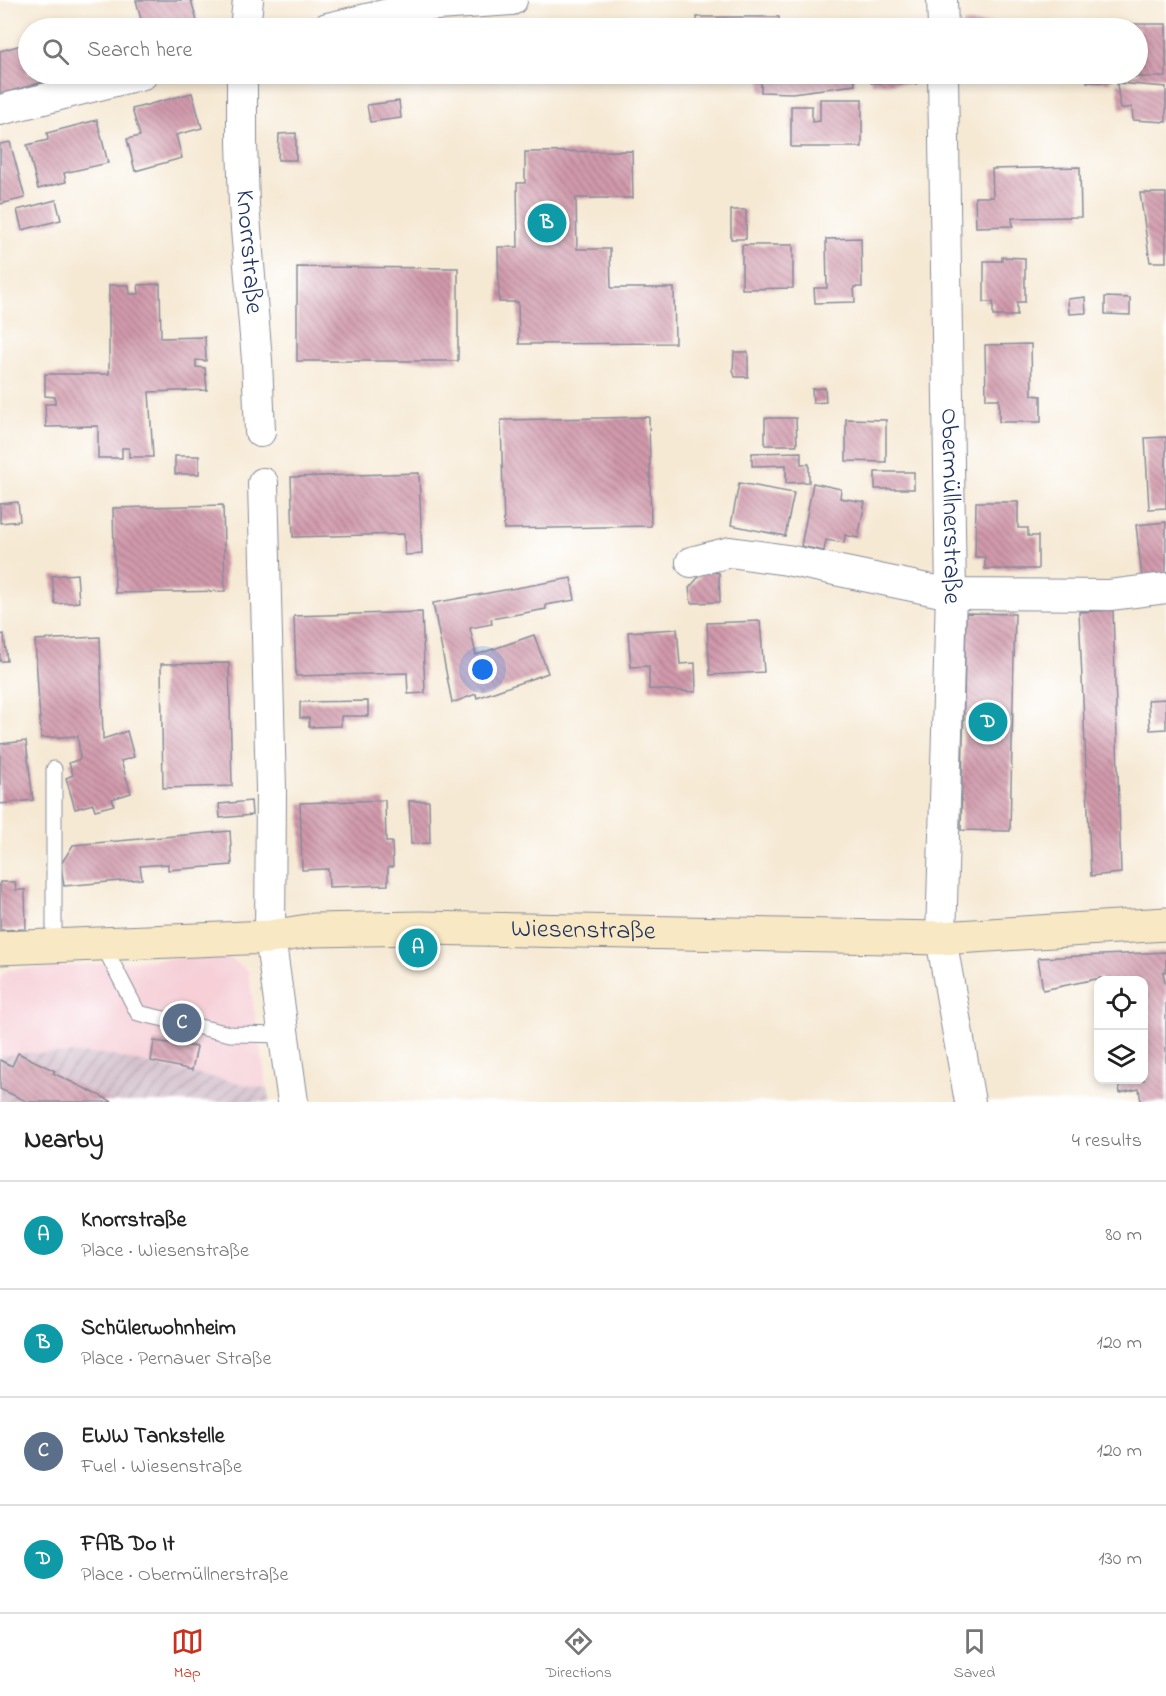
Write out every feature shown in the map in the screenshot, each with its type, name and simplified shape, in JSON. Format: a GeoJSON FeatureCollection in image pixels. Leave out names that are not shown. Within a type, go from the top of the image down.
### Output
{"type":"FeatureCollection","features":[{"type":"Feature","properties":{"kind":"street"},"geometry":{"type":"LineString","coordinates":[[246,18],[248,0]]}},
{"type":"Feature","properties":{"kind":"street"},"geometry":{"type":"LineString","coordinates":[[371,18],[423,6],[512,0]]}},
{"type":"Feature","properties":{"kind":"street"},"geometry":{"type":"LineString","coordinates":[[942,0],[943,18]]}},
{"type":"Feature","properties":{"kind":"street"},"geometry":{"type":"LineString","coordinates":[[0,110],[103,84]]}},
{"type":"Feature","properties":{"kind":"street","name":"Knorrstraße"},"geometry":{"type":"LineString","coordinates":[[243,84],[244,205],[257,360],[260,432]]}},
{"type":"Feature","properties":{"kind":"street","name":"Obermüllnerstraße"},"geometry":{"type":"LineString","coordinates":[[943,84],[951,594],[941,938],[970,1102]]}},
{"type":"Feature","properties":{"kind":"street"},"geometry":{"type":"LineString","coordinates":[[263,483],[271,789],[270,937],[293,1102]]}},
{"type":"Feature","properties":{"kind":"street"},"geometry":{"type":"LineString","coordinates":[[691,562],[730,552],[787,560],[951,594],[1110,595],[1166,588]]}},
{"type":"Feature","properties":{"kind":"street","name":"Wiesenstraße"},"geometry":{"type":"LineString","coordinates":[[0,948],[270,937],[314,930],[420,928],[941,938],[1166,924]]}},
{"type":"Feature","properties":{"kind":"lane"},"geometry":{"type":"LineString","coordinates":[[54,769],[54,945]]}},
{"type":"Feature","properties":{"kind":"lane"},"geometry":{"type":"LineString","coordinates":[[102,943],[138,1013],[230,1034],[284,1035]]}},
{"type":"Feature","properties":{"kind":"shaded area"},"geometry":{"type":"Polygon","coordinates":[[[226,955],[248,971],[267,1089],[149,1065],[23,1053],[0,1056],[0,974],[3,975],[8,970],[226,955]]]}},
{"type":"Feature","properties":{"kind":"shaded area"},"geometry":{"type":"Polygon","coordinates":[[[23,1053],[103,1054],[267,1089],[270,1102],[0,1102],[0,1056],[23,1053]]]}},
{"type":"Feature","properties":{"kind":"building"},"geometry":{"type":"Polygon","coordinates":[[[136,0],[191,0],[196,18],[141,18],[136,0]]]}},
{"type":"Feature","properties":{"kind":"building"},"geometry":{"type":"Polygon","coordinates":[[[697,17],[779,17],[779,18],[697,17]]]}},
{"type":"Feature","properties":{"kind":"building"},"geometry":{"type":"Polygon","coordinates":[[[1148,24],[1166,24],[1166,77],[1148,77],[1148,24]]]}},
{"type":"Feature","properties":{"kind":"building"},"geometry":{"type":"Polygon","coordinates":[[[18,46],[18,84],[36,84],[0,94],[0,51],[18,46]]]}},
{"type":"Feature","properties":{"kind":"building"},"geometry":{"type":"Polygon","coordinates":[[[761,84],[855,85],[792,93],[761,92],[761,84]]]}},
{"type":"Feature","properties":{"kind":"building"},"geometry":{"type":"Polygon","coordinates":[[[1117,84],[1166,87],[1166,122],[1133,120],[1132,107],[1120,109],[1117,84]]]}},
{"type":"Feature","properties":{"kind":"building"},"geometry":{"type":"Polygon","coordinates":[[[192,93],[202,128],[176,135],[182,158],[135,171],[127,139],[140,136],[132,109],[192,93]]]}},
{"type":"Feature","properties":{"kind":"building"},"geometry":{"type":"Polygon","coordinates":[[[820,99],[862,99],[862,147],[791,147],[791,106],[812,106],[812,122],[820,121],[820,99]]]}},
{"type":"Feature","properties":{"kind":"building"},"geometry":{"type":"Polygon","coordinates":[[[399,101],[401,118],[370,122],[367,105],[399,101]]]}},
{"type":"Feature","properties":{"kind":"building"},"geometry":{"type":"Polygon","coordinates":[[[97,120],[108,163],[64,173],[66,182],[38,189],[27,145],[48,140],[47,133],[97,120]]]}},
{"type":"Feature","properties":{"kind":"building"},"geometry":{"type":"Polygon","coordinates":[[[296,133],[296,160],[278,160],[279,134],[296,133]]]}},
{"type":"Feature","properties":{"kind":"building"},"geometry":{"type":"Polygon","coordinates":[[[10,142],[25,198],[0,204],[0,144],[10,142]]]}},
{"type":"Feature","properties":{"kind":"building"},"geometry":{"type":"Polygon","coordinates":[[[632,151],[633,198],[576,198],[577,249],[610,249],[611,288],[674,288],[675,343],[519,344],[518,302],[499,302],[498,247],[518,247],[517,183],[525,183],[525,152],[632,151]]]}},
{"type":"Feature","properties":{"kind":"building"},"geometry":{"type":"Polygon","coordinates":[[[1080,167],[1081,217],[1012,218],[1013,226],[976,227],[975,197],[993,197],[992,169],[1080,167]]]}},
{"type":"Feature","properties":{"kind":"building"},"geometry":{"type":"Polygon","coordinates":[[[1140,193],[1166,193],[1166,262],[1150,262],[1140,193]]]}},
{"type":"Feature","properties":{"kind":"building"},"geometry":{"type":"Polygon","coordinates":[[[56,200],[61,220],[22,230],[17,210],[56,200]]]}},
{"type":"Feature","properties":{"kind":"building"},"geometry":{"type":"Polygon","coordinates":[[[731,210],[746,210],[746,239],[731,239],[731,210]]]}},
{"type":"Feature","properties":{"kind":"building"},"geometry":{"type":"Polygon","coordinates":[[[861,238],[862,287],[854,287],[855,302],[815,303],[814,288],[827,288],[826,239],[861,238]]]}},
{"type":"Feature","properties":{"kind":"building"},"geometry":{"type":"Polygon","coordinates":[[[742,245],[793,245],[793,288],[742,289],[742,245]]]}},
{"type":"Feature","properties":{"kind":"building"},"geometry":{"type":"Polygon","coordinates":[[[1002,257],[1025,258],[1025,302],[1017,302],[1017,316],[993,316],[993,302],[984,302],[984,261],[1002,261],[1002,257]]]}},
{"type":"Feature","properties":{"kind":"building"},"geometry":{"type":"Polygon","coordinates":[[[297,267],[458,268],[458,361],[297,361],[297,267]]]}},
{"type":"Feature","properties":{"kind":"building"},"geometry":{"type":"Polygon","coordinates":[[[160,284],[161,338],[205,337],[206,361],[196,360],[196,367],[205,368],[207,390],[149,392],[153,457],[129,457],[129,448],[122,448],[122,458],[98,458],[98,426],[46,427],[45,404],[55,404],[55,397],[45,396],[45,374],[109,374],[109,285],[129,285],[130,294],[139,294],[138,285],[160,284]]]}},
{"type":"Feature","properties":{"kind":"building"},"geometry":{"type":"Polygon","coordinates":[[[1085,297],[1086,313],[1069,314],[1068,299],[1085,297]]]}},
{"type":"Feature","properties":{"kind":"building"},"geometry":{"type":"Polygon","coordinates":[[[1105,297],[1130,298],[1130,315],[1105,314],[1105,297]]]}},
{"type":"Feature","properties":{"kind":"building"},"geometry":{"type":"Polygon","coordinates":[[[1031,344],[1032,395],[1041,396],[1041,422],[999,422],[999,399],[986,399],[985,345],[1031,344]]]}},
{"type":"Feature","properties":{"kind":"building"},"geometry":{"type":"Polygon","coordinates":[[[734,352],[748,352],[748,377],[735,377],[734,352]]]}},
{"type":"Feature","properties":{"kind":"building"},"geometry":{"type":"Polygon","coordinates":[[[825,388],[826,402],[813,403],[812,389],[825,388]]]}},
{"type":"Feature","properties":{"kind":"building"},"geometry":{"type":"Polygon","coordinates":[[[649,417],[651,526],[504,529],[501,420],[649,417]]]}},
{"type":"Feature","properties":{"kind":"building"},"geometry":{"type":"Polygon","coordinates":[[[765,418],[796,418],[797,445],[765,445],[765,418]]]}},
{"type":"Feature","properties":{"kind":"building"},"geometry":{"type":"Polygon","coordinates":[[[846,419],[886,420],[886,462],[846,461],[846,419]]]}},
{"type":"Feature","properties":{"kind":"building"},"geometry":{"type":"Polygon","coordinates":[[[1166,437],[1166,508],[1149,509],[1145,438],[1166,437]]]}},
{"type":"Feature","properties":{"kind":"building"},"geometry":{"type":"Polygon","coordinates":[[[801,452],[801,464],[809,464],[809,482],[786,483],[786,465],[752,466],[752,453],[801,452]]]}},
{"type":"Feature","properties":{"kind":"building"},"geometry":{"type":"Polygon","coordinates":[[[175,456],[199,456],[199,474],[175,474],[175,456]]]}},
{"type":"Feature","properties":{"kind":"building"},"geometry":{"type":"Polygon","coordinates":[[[875,472],[914,472],[914,489],[875,489],[875,472]]]}},
{"type":"Feature","properties":{"kind":"building"},"geometry":{"type":"Polygon","coordinates":[[[419,473],[422,554],[405,555],[404,534],[293,537],[291,477],[419,473]]]}},
{"type":"Feature","properties":{"kind":"building"},"geometry":{"type":"Polygon","coordinates":[[[739,483],[794,493],[785,536],[731,525],[739,483]]]}},
{"type":"Feature","properties":{"kind":"building"},"geometry":{"type":"Polygon","coordinates":[[[813,483],[841,489],[840,498],[865,502],[858,538],[845,535],[844,543],[826,540],[824,551],[801,546],[813,483]]]}},
{"type":"Feature","properties":{"kind":"building"},"geometry":{"type":"Polygon","coordinates":[[[18,502],[20,521],[0,523],[0,504],[18,502]]]}},
{"type":"Feature","properties":{"kind":"building"},"geometry":{"type":"Polygon","coordinates":[[[976,502],[1018,502],[1018,528],[1028,528],[1028,536],[1038,536],[1038,569],[985,569],[985,557],[975,557],[976,502]]]}},
{"type":"Feature","properties":{"kind":"building"},"geometry":{"type":"Polygon","coordinates":[[[223,505],[225,591],[115,593],[113,508],[223,505]]]}},
{"type":"Feature","properties":{"kind":"building"},"geometry":{"type":"Polygon","coordinates":[[[1166,522],[1166,575],[1142,578],[1136,525],[1166,522]]]}},
{"type":"Feature","properties":{"kind":"building"},"geometry":{"type":"Polygon","coordinates":[[[704,571],[719,573],[720,602],[691,603],[689,588],[704,571]]]}},
{"type":"Feature","properties":{"kind":"building"},"geometry":{"type":"Polygon","coordinates":[[[77,574],[79,602],[55,604],[52,576],[77,574]]]}},
{"type":"Feature","properties":{"kind":"building"},"geometry":{"type":"Polygon","coordinates":[[[571,578],[575,600],[546,605],[546,609],[491,619],[492,624],[470,628],[476,655],[534,635],[548,673],[477,698],[476,694],[452,703],[433,603],[571,578]]]}},
{"type":"Feature","properties":{"kind":"building"},"geometry":{"type":"Polygon","coordinates":[[[1113,610],[1121,873],[1091,876],[1079,612],[1113,610]]]}},
{"type":"Feature","properties":{"kind":"building"},"geometry":{"type":"Polygon","coordinates":[[[422,612],[425,693],[408,694],[407,673],[296,676],[294,616],[422,612]]]}},
{"type":"Feature","properties":{"kind":"building"},"geometry":{"type":"Polygon","coordinates":[[[966,613],[1015,614],[1010,831],[961,830],[966,613]]]}},
{"type":"Feature","properties":{"kind":"building"},"geometry":{"type":"Polygon","coordinates":[[[760,621],[764,672],[710,675],[707,623],[760,621]]]}},
{"type":"Feature","properties":{"kind":"building"},"geometry":{"type":"Polygon","coordinates":[[[677,629],[680,664],[695,663],[696,692],[649,689],[649,666],[631,667],[628,632],[677,629]]]}},
{"type":"Feature","properties":{"kind":"building"},"geometry":{"type":"Polygon","coordinates":[[[4,634],[7,661],[0,661],[0,635],[4,634]]]}},
{"type":"Feature","properties":{"kind":"building"},"geometry":{"type":"Polygon","coordinates":[[[100,637],[103,739],[127,731],[134,757],[121,761],[131,793],[112,799],[114,805],[95,810],[93,804],[75,809],[66,778],[73,775],[69,763],[80,759],[78,736],[41,738],[35,640],[100,637]]]}},
{"type":"Feature","properties":{"kind":"building"},"geometry":{"type":"Polygon","coordinates":[[[229,663],[232,786],[163,788],[161,664],[229,663]]]}},
{"type":"Feature","properties":{"kind":"building"},"geometry":{"type":"Polygon","coordinates":[[[1166,699],[1166,729],[1150,730],[1148,700],[1166,699]]]}},
{"type":"Feature","properties":{"kind":"building"},"geometry":{"type":"Polygon","coordinates":[[[368,701],[368,716],[341,716],[341,726],[309,727],[309,718],[300,718],[300,702],[368,701]]]}},
{"type":"Feature","properties":{"kind":"building"},"geometry":{"type":"Polygon","coordinates":[[[26,741],[33,800],[0,804],[0,744],[26,741]]]}},
{"type":"Feature","properties":{"kind":"building"},"geometry":{"type":"Polygon","coordinates":[[[385,800],[386,842],[392,842],[393,867],[388,867],[388,885],[329,887],[328,869],[302,870],[300,803],[385,800]]]}},
{"type":"Feature","properties":{"kind":"building"},"geometry":{"type":"Polygon","coordinates":[[[251,801],[252,815],[220,818],[219,804],[251,801]]]}},
{"type":"Feature","properties":{"kind":"building"},"geometry":{"type":"Polygon","coordinates":[[[409,801],[429,801],[430,843],[411,844],[409,801]]]}},
{"type":"Feature","properties":{"kind":"building"},"geometry":{"type":"Polygon","coordinates":[[[230,831],[232,865],[168,870],[168,864],[140,866],[142,879],[64,886],[61,864],[73,845],[230,831]]]}},
{"type":"Feature","properties":{"kind":"building"},"geometry":{"type":"Polygon","coordinates":[[[0,882],[15,882],[16,890],[25,890],[26,929],[0,930],[0,882]]]}},
{"type":"Feature","properties":{"kind":"building"},"geometry":{"type":"Polygon","coordinates":[[[408,945],[427,945],[427,951],[408,951],[408,945]]]}},
{"type":"Feature","properties":{"kind":"building"},"geometry":{"type":"Polygon","coordinates":[[[1166,952],[1166,972],[1163,972],[1166,986],[1166,1102],[1141,1102],[1139,1089],[1120,1093],[1119,1084],[1148,1084],[1148,976],[1094,976],[1094,979],[1043,990],[1038,958],[1166,952]]]}},
{"type":"Feature","properties":{"kind":"building"},"geometry":{"type":"Polygon","coordinates":[[[154,1041],[197,1047],[192,1070],[151,1061],[154,1041]]]}},
{"type":"Feature","properties":{"kind":"building"},"geometry":{"type":"Polygon","coordinates":[[[18,1053],[113,1102],[28,1102],[0,1089],[0,1060],[12,1066],[18,1053]]]}},
{"type":"Feature","properties":{"kind":"place","name":"Schülerwohnheim"},"geometry":{"type":"Point","coordinates":[547,223]}},
{"type":"Feature","properties":{"kind":"place","name":"FAB Do It"},"geometry":{"type":"Point","coordinates":[988,722]}},
{"type":"Feature","properties":{"kind":"place","name":"Knorrstraße"},"geometry":{"type":"Point","coordinates":[418,948]}},
{"type":"Feature","properties":{"kind":"place","name":"EWW Tankstelle"},"geometry":{"type":"Point","coordinates":[182,1023]}}]}
